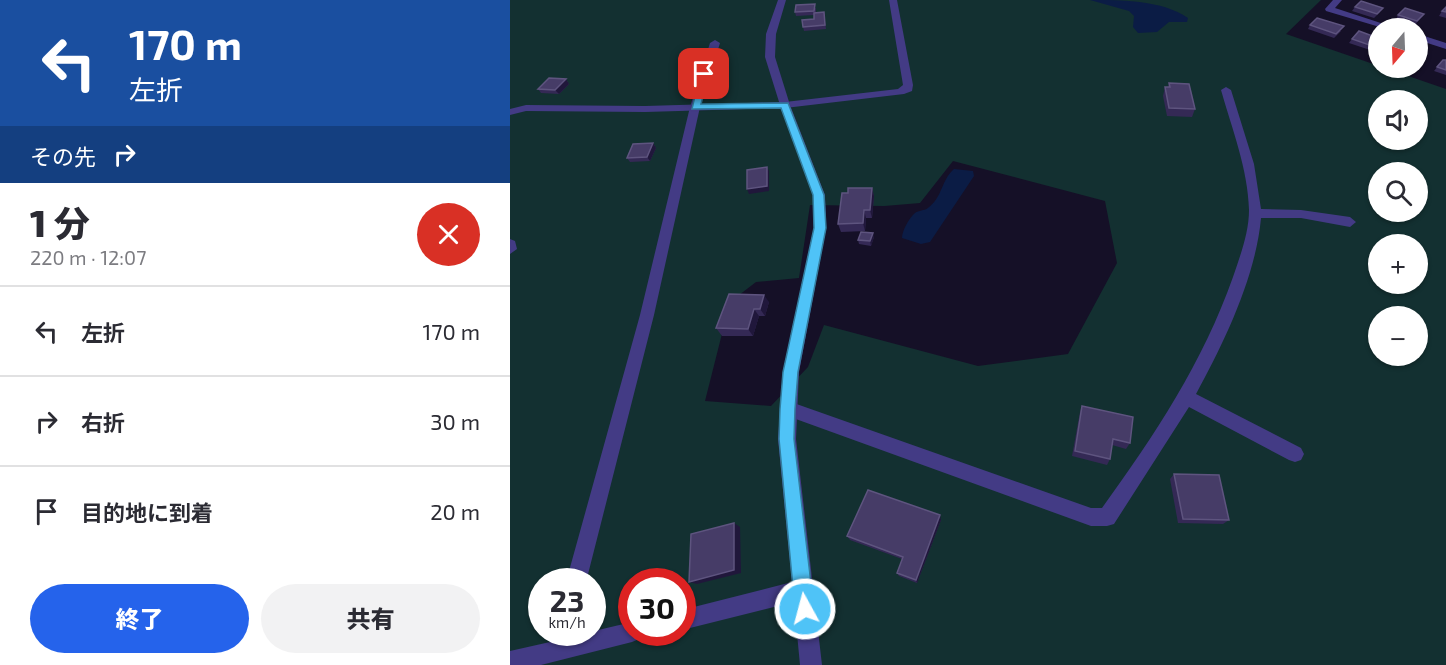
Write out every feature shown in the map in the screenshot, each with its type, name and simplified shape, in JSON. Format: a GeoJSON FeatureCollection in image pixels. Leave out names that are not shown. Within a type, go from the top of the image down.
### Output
{"type":"FeatureCollection","features":[{"type":"Feature","properties":{"kind":"street"},"geometry":{"type":"LineString","coordinates":[[783,0],[769,44],[770,57],[785,105],[819,195],[820,228],[791,372],[787,439],[811,665]]}},
{"type":"Feature","properties":{"kind":"street"},"geometry":{"type":"LineString","coordinates":[[510,112],[526,108],[785,105],[878,96],[908,89],[902,42],[892,0]]}},
{"type":"Feature","properties":{"kind":"street"},"geometry":{"type":"LineString","coordinates":[[1338,0],[1329,9],[1368,21]]}},
{"type":"Feature","properties":{"kind":"street"},"geometry":{"type":"LineString","coordinates":[[1428,40],[1446,46]]}},
{"type":"Feature","properties":{"kind":"street"},"geometry":{"type":"LineString","coordinates":[[580,568],[647,315],[695,107],[715,43]]}},
{"type":"Feature","properties":{"kind":"street"},"geometry":{"type":"LineString","coordinates":[[788,409],[1091,517],[1107,517],[1188,398],[1217,339],[1254,231],[1255,213],[1248,170],[1226,90]]}},
{"type":"Feature","properties":{"kind":"street"},"geometry":{"type":"LineString","coordinates":[[1255,213],[1301,214],[1350,222]]}},
{"type":"Feature","properties":{"kind":"street"},"geometry":{"type":"LineString","coordinates":[[1188,398],[1295,454]]}},
{"type":"Feature","properties":{"kind":"street"},"geometry":{"type":"LineString","coordinates":[[696,616],[802,590]]}},
{"type":"Feature","properties":{"kind":"street"},"geometry":{"type":"LineString","coordinates":[[510,662],[618,635]]}},
{"type":"Feature","properties":{"kind":"green space"},"geometry":{"type":"Polygon","coordinates":[[[510,0],[1321,0],[1286,34],[1368,62],[1368,78],[1414,78],[1446,89],[1446,665],[510,665],[510,0]],[[953,161],[920,203],[884,206],[810,205],[799,278],[756,282],[730,302],[705,401],[771,406],[808,367],[824,325],[978,366],[1068,354],[1117,263],[1105,201],[953,161]]]}},
{"type":"Feature","properties":{"kind":"water"},"geometry":{"type":"Polygon","coordinates":[[[1090,0],[1154,4],[1188,18],[1187,22],[1169,22],[1157,32],[1138,33],[1133,27],[1134,16],[1129,11],[1090,0]]]}},
{"type":"Feature","properties":{"kind":"water"},"geometry":{"type":"Polygon","coordinates":[[[954,169],[973,171],[974,176],[930,242],[921,244],[902,238],[910,218],[918,211],[933,204],[954,169]]]}},
{"type":"Feature","properties":{"kind":"building"},"geometry":{"type":"Polygon","coordinates":[[[1361,1],[1383,8],[1377,14],[1355,7],[1361,1]]]}},
{"type":"Feature","properties":{"kind":"building"},"geometry":{"type":"Polygon","coordinates":[[[815,4],[814,11],[795,12],[796,5],[815,4]]]}},
{"type":"Feature","properties":{"kind":"building"},"geometry":{"type":"Polygon","coordinates":[[[1405,8],[1424,14],[1420,18],[1398,15],[1405,8]]]}},
{"type":"Feature","properties":{"kind":"building"},"geometry":{"type":"Polygon","coordinates":[[[824,12],[825,25],[803,27],[802,20],[814,19],[814,13],[824,12]]]}},
{"type":"Feature","properties":{"kind":"building"},"geometry":{"type":"Polygon","coordinates":[[[1317,18],[1344,26],[1336,34],[1310,25],[1317,18]]]}},
{"type":"Feature","properties":{"kind":"building"},"geometry":{"type":"Polygon","coordinates":[[[1359,31],[1368,34],[1368,45],[1352,39],[1359,31]]]}},
{"type":"Feature","properties":{"kind":"building"},"geometry":{"type":"Polygon","coordinates":[[[1443,60],[1446,60],[1446,70],[1437,67],[1443,60]]]}},
{"type":"Feature","properties":{"kind":"building"},"geometry":{"type":"Polygon","coordinates":[[[549,78],[566,79],[555,90],[538,89],[549,78]]]}},
{"type":"Feature","properties":{"kind":"building"},"geometry":{"type":"Polygon","coordinates":[[[1169,83],[1189,84],[1195,109],[1169,108],[1165,87],[1170,87],[1169,83]]]}},
{"type":"Feature","properties":{"kind":"building"},"geometry":{"type":"Polygon","coordinates":[[[653,143],[647,157],[627,158],[633,144],[653,143]]]}},
{"type":"Feature","properties":{"kind":"building"},"geometry":{"type":"Polygon","coordinates":[[[767,167],[767,186],[747,189],[747,170],[767,167]]]}},
{"type":"Feature","properties":{"kind":"building"},"geometry":{"type":"Polygon","coordinates":[[[848,188],[872,188],[870,210],[864,210],[863,223],[838,224],[842,193],[848,193],[848,188]]]}},
{"type":"Feature","properties":{"kind":"building"},"geometry":{"type":"Polygon","coordinates":[[[861,232],[873,233],[870,241],[858,240],[861,232]]]}},
{"type":"Feature","properties":{"kind":"building"},"geometry":{"type":"Polygon","coordinates":[[[729,294],[764,295],[760,309],[754,309],[748,329],[716,328],[729,294]]]}},
{"type":"Feature","properties":{"kind":"building"},"geometry":{"type":"Polygon","coordinates":[[[1082,406],[1133,417],[1130,443],[1113,439],[1110,459],[1075,451],[1082,406]]]}},
{"type":"Feature","properties":{"kind":"building"},"geometry":{"type":"Polygon","coordinates":[[[1174,474],[1219,475],[1229,520],[1183,519],[1174,474]]]}},
{"type":"Feature","properties":{"kind":"building"},"geometry":{"type":"Polygon","coordinates":[[[868,490],[940,515],[916,580],[897,573],[903,557],[847,536],[868,490]]]}},
{"type":"Feature","properties":{"kind":"building"},"geometry":{"type":"Polygon","coordinates":[[[734,523],[734,570],[696,580],[696,568],[690,568],[691,534],[734,523]]]}},
{"type":"Feature","properties":{"kind":"route"},"geometry":{"type":"LineString","coordinates":[[704,74],[695,107],[785,105],[819,195],[820,228],[791,372],[788,409],[787,439],[805,609]]}}]}
